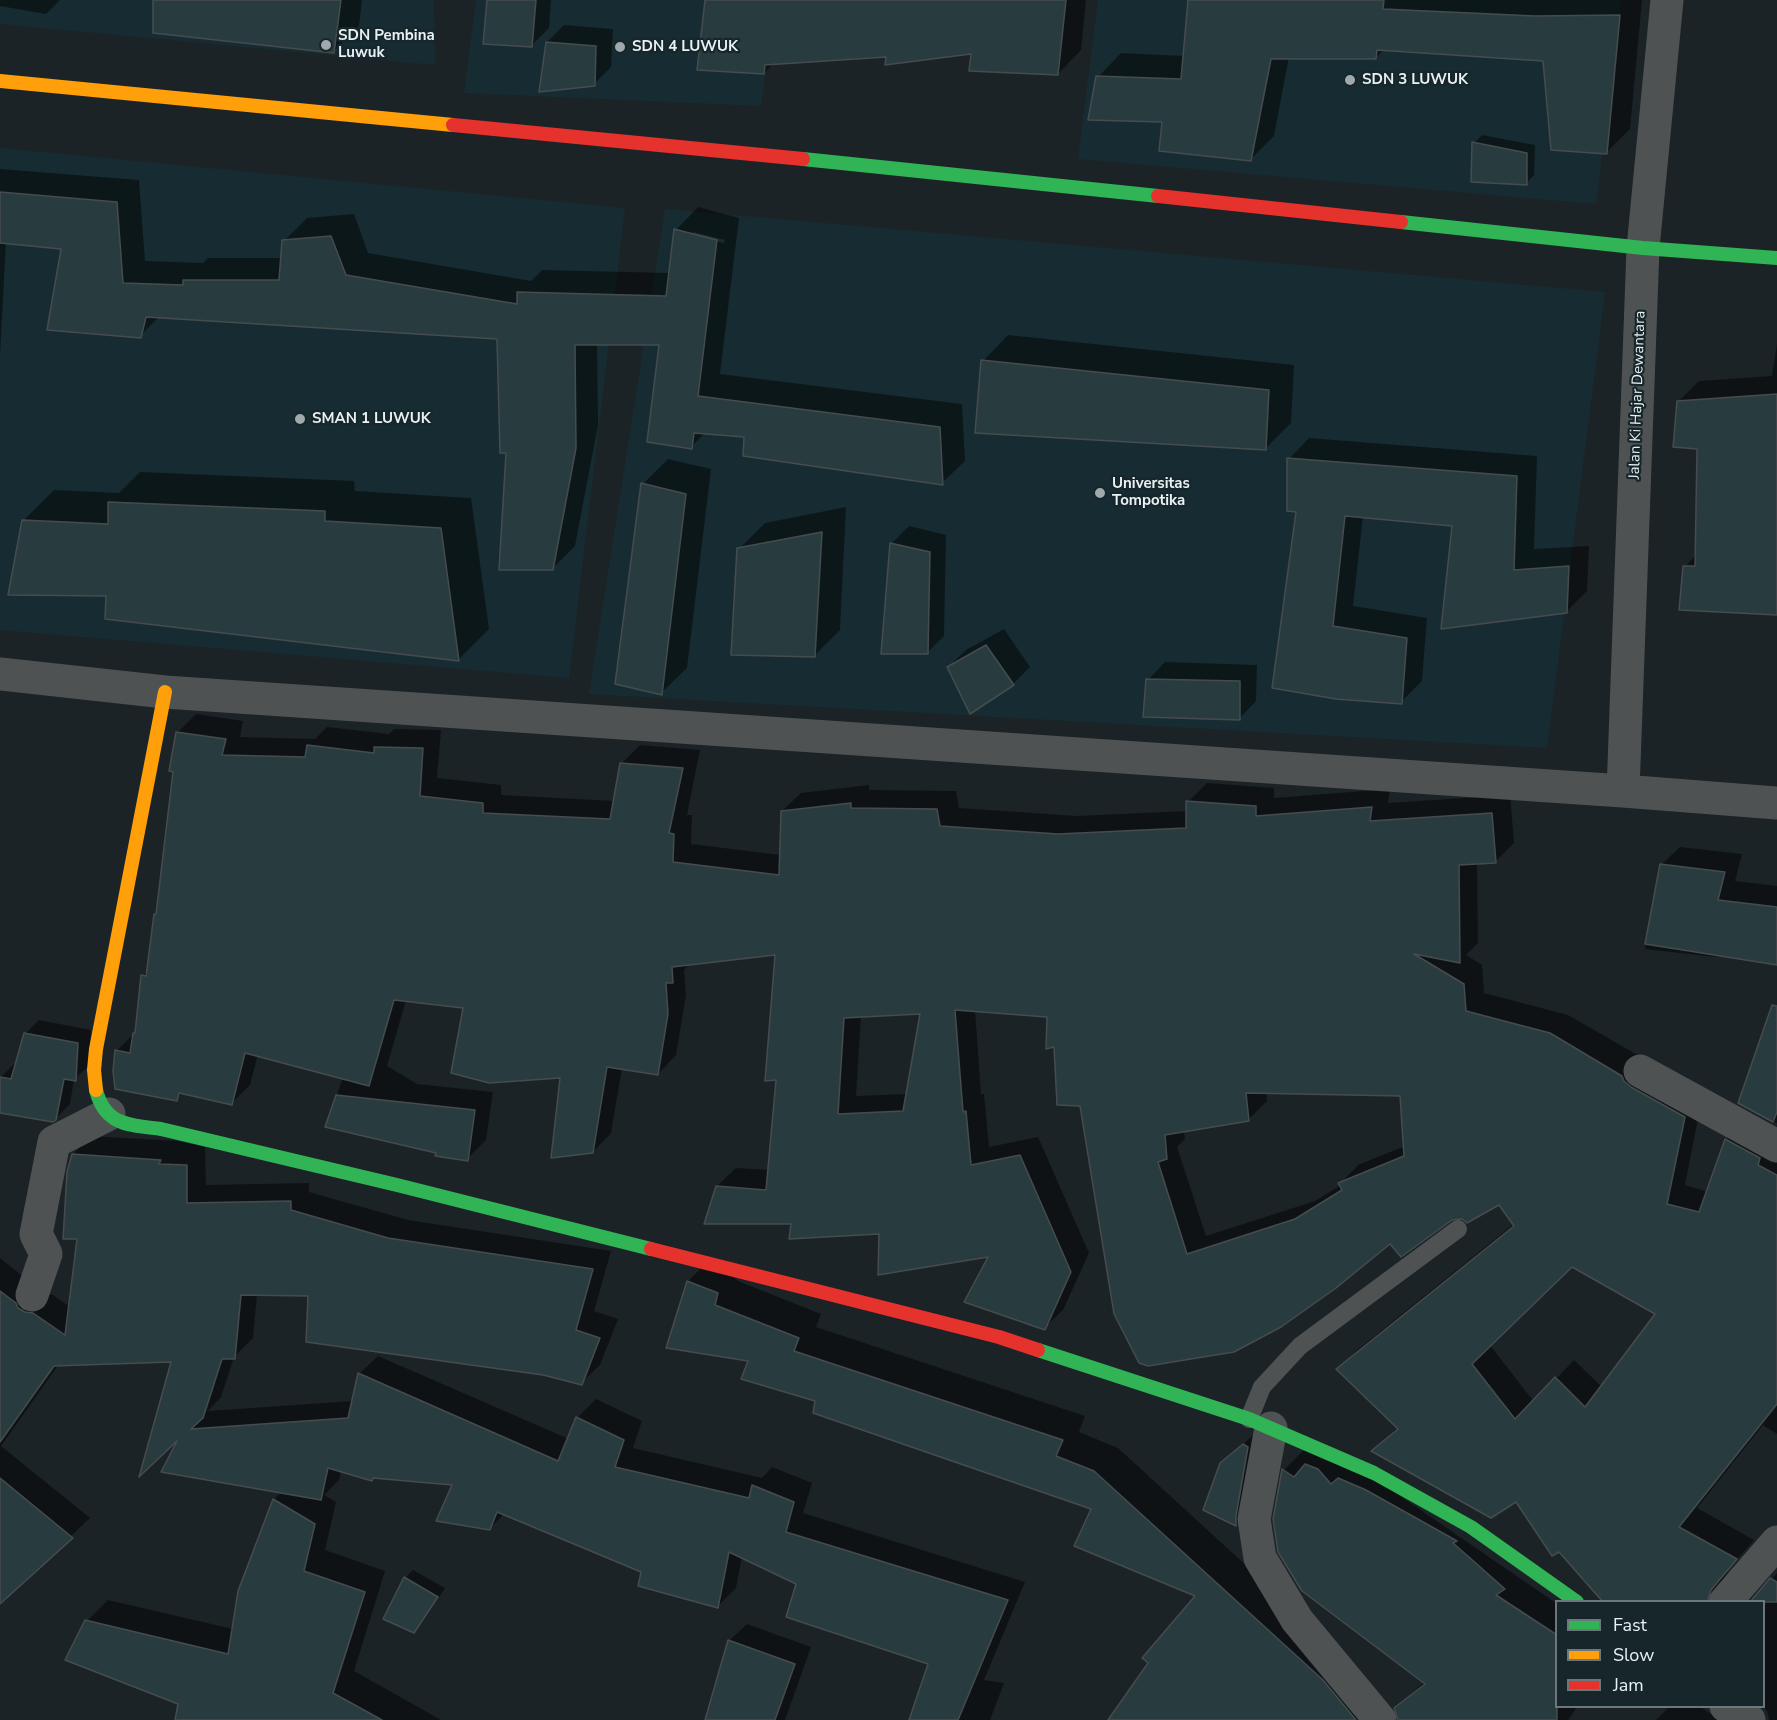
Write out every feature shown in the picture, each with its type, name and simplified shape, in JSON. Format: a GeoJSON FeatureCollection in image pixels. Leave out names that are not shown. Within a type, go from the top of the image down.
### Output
{"type":"FeatureCollection","features":[{"type":"Feature","properties":{"kind":"street","name":"Jalan Ki Hajar Dewantara"},"geometry":{"type":"LineString","coordinates":[[1623,790],[1643,248],[1667,0]]}},
{"type":"Feature","properties":{"kind":"street"},"geometry":{"type":"LineString","coordinates":[[0,81],[901,169],[1643,248],[1777,258]]}},
{"type":"Feature","properties":{"kind":"street"},"geometry":{"type":"LineString","coordinates":[[0,674],[165,692],[1623,790],[1777,803]]}},
{"type":"Feature","properties":{"kind":"street"},"geometry":{"type":"LineString","coordinates":[[165,692],[96,1049],[93,1080],[98,1100],[109,1114],[122,1123],[161,1129],[397,1185],[999,1337],[1260,1423],[1374,1473],[1471,1527],[1574,1600]]}},
{"type":"Feature","properties":{"kind":"street"},"geometry":{"type":"LineString","coordinates":[[1640,1071],[1777,1146]]}},
{"type":"Feature","properties":{"kind":"street"},"geometry":{"type":"LineString","coordinates":[[32,1295],[46,1254],[36,1234],[54,1142],[109,1114]]}},
{"type":"Feature","properties":{"kind":"street"},"geometry":{"type":"LineString","coordinates":[[1260,1423],[1254,1519],[1260,1557],[1297,1620],[1380,1720]]}},
{"type":"Feature","properties":{"kind":"street"},"geometry":{"type":"LineString","coordinates":[[1727,1600],[1777,1542]]}},
{"type":"Feature","properties":{"kind":"street"},"geometry":{"type":"LineString","coordinates":[[1728,1708],[1749,1720]]}},
{"type":"Feature","properties":{"kind":"lane"},"geometry":{"type":"LineString","coordinates":[[1260,1423],[1262,1387],[1300,1346],[1458,1229]]}},
{"type":"Feature","properties":{"kind":"shaded area","name":"SDN Pembina Luwuk"},"geometry":{"type":"Polygon","coordinates":[[[0,0],[434,0],[435,65],[0,24],[0,0]]]}},
{"type":"Feature","properties":{"kind":"shaded area","name":"SDN 4 LUWUK"},"geometry":{"type":"Polygon","coordinates":[[[476,0],[776,0],[761,106],[464,93],[476,0]]]}},
{"type":"Feature","properties":{"kind":"shaded area","name":"SDN 3 LUWUK"},"geometry":{"type":"Polygon","coordinates":[[[1098,0],[1621,0],[1596,204],[1078,159],[1098,0]]]}},
{"type":"Feature","properties":{"kind":"shaded area","name":"SMAN 1 LUWUK"},"geometry":{"type":"Polygon","coordinates":[[[0,148],[625,208],[569,678],[0,630],[0,148]]]}},
{"type":"Feature","properties":{"kind":"shaded area","name":"Universitas Tompotika"},"geometry":{"type":"Polygon","coordinates":[[[665,209],[1605,292],[1547,748],[589,694],[665,209]]]}},
{"type":"Feature","properties":{"kind":"building"},"geometry":{"type":"Polygon","coordinates":[[[153,0],[341,0],[334,53],[153,33],[153,0]]]}},
{"type":"Feature","properties":{"kind":"building"},"geometry":{"type":"Polygon","coordinates":[[[487,0],[536,0],[532,47],[483,44],[487,0]]]}},
{"type":"Feature","properties":{"kind":"building"},"geometry":{"type":"Polygon","coordinates":[[[705,0],[1066,0],[1058,75],[969,71],[971,54],[885,65],[886,57],[765,65],[764,74],[697,70],[705,0]]]}},
{"type":"Feature","properties":{"kind":"building"},"geometry":{"type":"Polygon","coordinates":[[[1188,0],[1384,0],[1383,9],[1535,16],[1620,15],[1607,154],[1551,150],[1543,61],[1377,50],[1376,59],[1271,59],[1251,161],[1159,151],[1162,122],[1088,120],[1096,76],[1181,79],[1188,0]]]}},
{"type":"Feature","properties":{"kind":"building"},"geometry":{"type":"Polygon","coordinates":[[[546,42],[596,46],[595,86],[539,92],[546,42]]]}},
{"type":"Feature","properties":{"kind":"building"},"geometry":{"type":"Polygon","coordinates":[[[1472,142],[1527,153],[1527,185],[1471,182],[1472,142]]]}},
{"type":"Feature","properties":{"kind":"building"},"geometry":{"type":"Polygon","coordinates":[[[0,192],[117,202],[123,283],[183,285],[183,280],[279,280],[282,240],[331,236],[346,275],[517,304],[517,292],[666,296],[674,229],[717,240],[698,396],[940,427],[943,485],[743,456],[744,437],[694,433],[692,449],[647,442],[659,345],[575,345],[576,448],[553,570],[499,570],[506,453],[500,453],[497,339],[146,317],[141,338],[47,330],[61,249],[0,243],[0,192]]]}},
{"type":"Feature","properties":{"kind":"building"},"geometry":{"type":"Polygon","coordinates":[[[981,360],[1269,390],[1266,450],[975,433],[981,360]]]}},
{"type":"Feature","properties":{"kind":"building"},"geometry":{"type":"Polygon","coordinates":[[[1777,394],[1777,615],[1679,610],[1683,566],[1695,566],[1697,449],[1673,447],[1677,401],[1777,394]]]}},
{"type":"Feature","properties":{"kind":"building"},"geometry":{"type":"Polygon","coordinates":[[[1287,458],[1517,476],[1514,570],[1569,566],[1567,613],[1441,629],[1452,526],[1345,516],[1333,626],[1407,638],[1402,704],[1336,699],[1272,688],[1296,512],[1287,511],[1287,458]]]}},
{"type":"Feature","properties":{"kind":"building"},"geometry":{"type":"Polygon","coordinates":[[[641,483],[686,494],[662,695],[615,684],[641,483]]]}},
{"type":"Feature","properties":{"kind":"building"},"geometry":{"type":"Polygon","coordinates":[[[108,502],[325,511],[325,521],[441,528],[459,661],[105,619],[106,596],[8,595],[22,520],[108,524],[108,502]]]}},
{"type":"Feature","properties":{"kind":"building"},"geometry":{"type":"Polygon","coordinates":[[[822,532],[815,657],[731,655],[737,548],[822,532]]]}},
{"type":"Feature","properties":{"kind":"building"},"geometry":{"type":"Polygon","coordinates":[[[890,543],[930,552],[928,654],[881,654],[890,543]]]}},
{"type":"Feature","properties":{"kind":"building"},"geometry":{"type":"Polygon","coordinates":[[[986,645],[1014,685],[970,714],[947,667],[986,645]]]}},
{"type":"Feature","properties":{"kind":"building"},"geometry":{"type":"Polygon","coordinates":[[[1146,679],[1240,681],[1240,720],[1143,717],[1146,679]]]}},
{"type":"Feature","properties":{"kind":"building"},"geometry":{"type":"Polygon","coordinates":[[[176,732],[226,739],[222,755],[305,757],[307,745],[374,753],[374,747],[423,748],[420,796],[483,803],[483,813],[610,819],[620,763],[683,768],[669,833],[674,834],[673,862],[779,875],[781,811],[851,803],[851,808],[937,809],[940,826],[1058,834],[1186,828],[1186,801],[1256,806],[1256,816],[1372,807],[1370,821],[1492,813],[1496,863],[1459,865],[1460,963],[1414,954],[1464,984],[1466,1011],[1550,1033],[1622,1076],[1631,1087],[1685,1117],[1667,1204],[1699,1212],[1725,1139],[1760,1158],[1758,1165],[1777,1175],[1777,1404],[1679,1527],[1737,1559],[1711,1590],[1708,1600],[1601,1600],[1559,1552],[1552,1556],[1516,1502],[1491,1518],[1371,1451],[1398,1429],[1336,1369],[1514,1226],[1499,1205],[1467,1223],[1462,1219],[1452,1220],[1401,1257],[1390,1244],[1336,1288],[1281,1327],[1234,1352],[1148,1366],[1139,1363],[1114,1314],[1080,1106],[1057,1105],[1054,1047],[1046,1049],[1047,1017],[955,1010],[963,1112],[966,1111],[971,1165],[1020,1155],[1071,1272],[1045,1330],[964,1302],[988,1257],[878,1275],[879,1234],[789,1239],[791,1224],[704,1224],[716,1186],[766,1190],[776,1080],[765,1081],[775,955],[672,967],[673,983],[666,983],[668,1014],[658,1075],[607,1067],[593,1153],[551,1158],[560,1078],[489,1083],[451,1073],[463,1008],[394,1000],[369,1086],[245,1053],[232,1105],[179,1093],[177,1101],[115,1089],[113,1071],[115,1050],[130,1053],[133,1033],[135,1033],[141,975],[146,976],[173,772],[169,771],[176,732]],[[920,1014],[844,1018],[838,1114],[903,1111],[920,1014]],[[1246,1093],[1249,1121],[1165,1135],[1167,1159],[1158,1162],[1187,1254],[1295,1219],[1342,1190],[1338,1183],[1404,1156],[1400,1096],[1246,1093]],[[1572,1267],[1472,1364],[1515,1419],[1555,1377],[1585,1407],[1655,1314],[1572,1267]]]}},
{"type":"Feature","properties":{"kind":"building"},"geometry":{"type":"Polygon","coordinates":[[[1660,864],[1725,872],[1718,900],[1777,907],[1777,965],[1645,944],[1660,864]]]}},
{"type":"Feature","properties":{"kind":"building"},"geometry":{"type":"Polygon","coordinates":[[[1772,1005],[1777,1006],[1777,1112],[1773,1122],[1738,1103],[1772,1005]]]}},
{"type":"Feature","properties":{"kind":"building"},"geometry":{"type":"Polygon","coordinates":[[[24,1033],[78,1043],[76,1081],[64,1079],[56,1120],[53,1122],[0,1113],[0,1077],[11,1079],[24,1033]]]}},
{"type":"Feature","properties":{"kind":"building"},"geometry":{"type":"Polygon","coordinates":[[[336,1095],[475,1110],[468,1161],[435,1156],[436,1153],[325,1127],[336,1095]]]}},
{"type":"Feature","properties":{"kind":"building"},"geometry":{"type":"Polygon","coordinates":[[[72,1154],[161,1160],[159,1164],[187,1165],[187,1203],[291,1201],[291,1210],[388,1238],[593,1269],[576,1330],[600,1338],[582,1385],[543,1375],[306,1342],[308,1296],[241,1295],[235,1359],[222,1359],[203,1418],[191,1429],[348,1418],[358,1373],[558,1461],[576,1417],[624,1440],[615,1467],[749,1498],[752,1485],[794,1502],[786,1532],[1008,1600],[958,1720],[909,1720],[928,1664],[786,1617],[796,1584],[729,1552],[718,1608],[638,1586],[641,1572],[497,1512],[490,1530],[436,1521],[452,1485],[373,1478],[372,1481],[328,1468],[321,1500],[161,1472],[177,1441],[139,1477],[171,1362],[54,1366],[0,1442],[0,1291],[16,1303],[18,1308],[33,1313],[65,1335],[77,1239],[63,1239],[67,1172],[72,1154]]]}},
{"type":"Feature","properties":{"kind":"building"},"geometry":{"type":"Polygon","coordinates":[[[687,1281],[718,1293],[715,1305],[799,1338],[794,1351],[1063,1440],[1056,1456],[1094,1471],[1323,1680],[1356,1720],[1108,1720],[1148,1663],[1142,1658],[1195,1596],[1074,1546],[1091,1509],[813,1413],[815,1401],[741,1379],[748,1361],[666,1348],[687,1281]]]}},
{"type":"Feature","properties":{"kind":"building"},"geometry":{"type":"Polygon","coordinates":[[[1243,1444],[1248,1447],[1236,1526],[1203,1510],[1220,1463],[1243,1444]]]}},
{"type":"Feature","properties":{"kind":"building"},"geometry":{"type":"Polygon","coordinates":[[[1305,1464],[1318,1469],[1331,1484],[1338,1478],[1366,1490],[1457,1541],[1453,1543],[1505,1589],[1496,1595],[1555,1634],[1557,1720],[1398,1720],[1394,1708],[1425,1684],[1302,1591],[1278,1552],[1273,1519],[1282,1469],[1294,1477],[1305,1464]]]}},
{"type":"Feature","properties":{"kind":"building"},"geometry":{"type":"Polygon","coordinates":[[[0,1478],[73,1538],[0,1604],[0,1478]]]}},
{"type":"Feature","properties":{"kind":"building"},"geometry":{"type":"Polygon","coordinates":[[[273,1499],[315,1524],[304,1571],[365,1592],[333,1693],[382,1720],[175,1720],[178,1704],[65,1660],[85,1620],[228,1654],[238,1591],[273,1499]]]}},
{"type":"Feature","properties":{"kind":"building"},"geometry":{"type":"Polygon","coordinates":[[[404,1577],[438,1597],[414,1633],[383,1619],[404,1577]]]}},
{"type":"Feature","properties":{"kind":"building"},"geometry":{"type":"Polygon","coordinates":[[[1770,1578],[1777,1582],[1777,1602],[1752,1600],[1770,1578]]]}},
{"type":"Feature","properties":{"kind":"building"},"geometry":{"type":"Polygon","coordinates":[[[728,1640],[795,1664],[775,1720],[705,1720],[728,1640]]]}},
{"type":"Feature","properties":{"kind":"traffic: fast"},"geometry":{"type":"LineString","coordinates":[[803,159],[1158,196]]}},
{"type":"Feature","properties":{"kind":"traffic: fast"},"geometry":{"type":"LineString","coordinates":[[1401,222],[1643,248],[1777,258]]}},
{"type":"Feature","properties":{"kind":"traffic: fast"},"geometry":{"type":"LineString","coordinates":[[96,1090],[106,1111],[120,1122],[161,1129],[397,1185],[651,1249]]}},
{"type":"Feature","properties":{"kind":"traffic: fast"},"geometry":{"type":"LineString","coordinates":[[1038,1350],[1249,1419],[1374,1473],[1471,1527],[1574,1600]]}},
{"type":"Feature","properties":{"kind":"traffic: slow"},"geometry":{"type":"LineString","coordinates":[[0,81],[453,125]]}},
{"type":"Feature","properties":{"kind":"traffic: slow"},"geometry":{"type":"LineString","coordinates":[[96,1090],[94,1070],[96,1049],[165,692]]}},
{"type":"Feature","properties":{"kind":"traffic: jam"},"geometry":{"type":"LineString","coordinates":[[453,125],[803,159]]}},
{"type":"Feature","properties":{"kind":"traffic: jam"},"geometry":{"type":"LineString","coordinates":[[1158,196],[1401,222]]}},
{"type":"Feature","properties":{"kind":"traffic: jam"},"geometry":{"type":"LineString","coordinates":[[651,1249],[999,1337],[1038,1350]]}},
{"type":"Feature","properties":{"kind":"place","name":"SDN Pembina Luwuk"},"geometry":{"type":"Point","coordinates":[326,45]}},
{"type":"Feature","properties":{"kind":"place","name":"SDN 4 LUWUK"},"geometry":{"type":"Point","coordinates":[620,47]}},
{"type":"Feature","properties":{"kind":"place","name":"SDN 3 LUWUK"},"geometry":{"type":"Point","coordinates":[1350,80]}},
{"type":"Feature","properties":{"kind":"place","name":"SMAN 1 LUWUK"},"geometry":{"type":"Point","coordinates":[300,419]}},
{"type":"Feature","properties":{"kind":"place","name":"Universitas Tompotika"},"geometry":{"type":"Point","coordinates":[1100,493]}}]}
